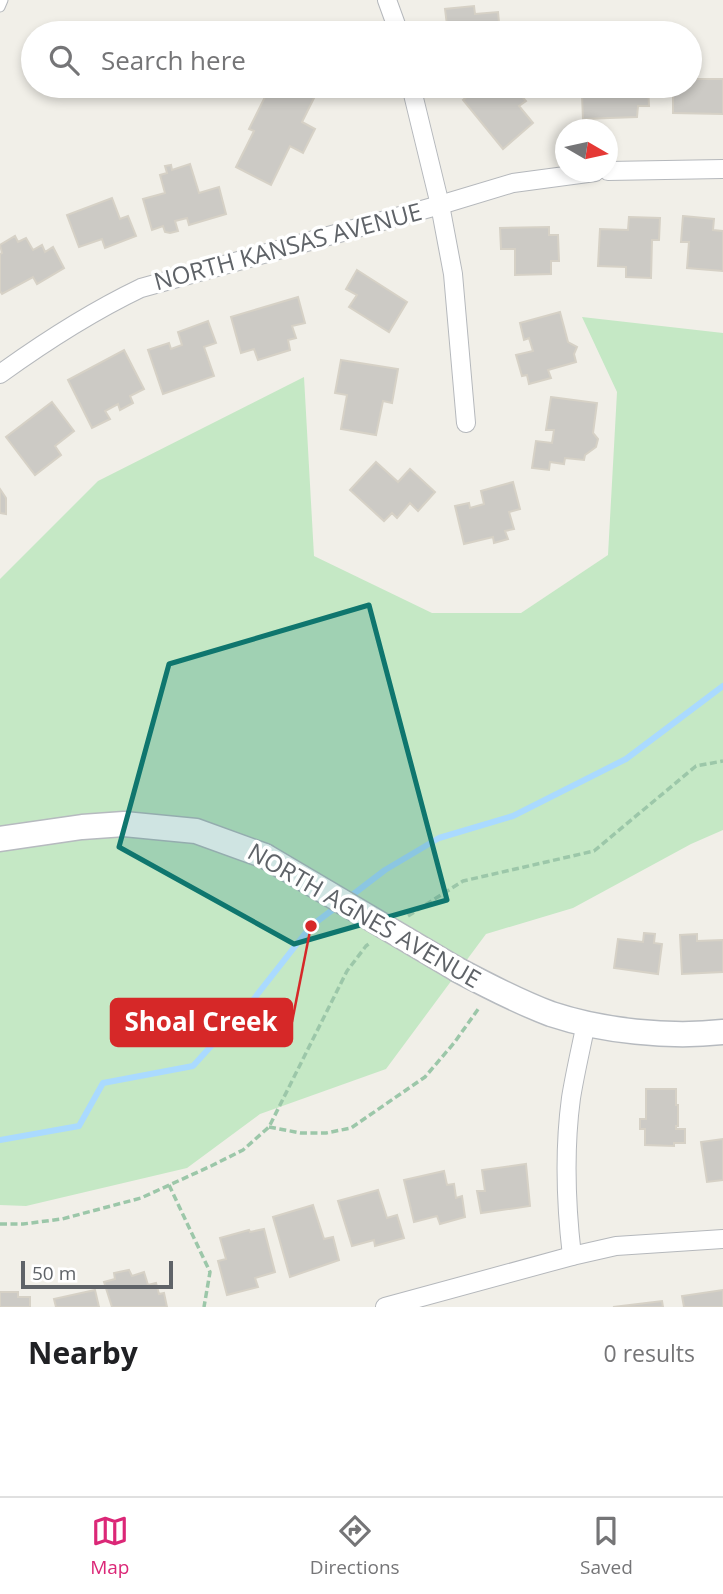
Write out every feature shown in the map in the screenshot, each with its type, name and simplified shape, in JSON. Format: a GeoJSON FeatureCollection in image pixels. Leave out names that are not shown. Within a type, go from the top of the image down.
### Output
{"type":"FeatureCollection","features":[{"type":"Feature","properties":{"kind":"street"},"geometry":{"type":"LineString","coordinates":[[387,0],[395,21]]}},
{"type":"Feature","properties":{"kind":"street"},"geometry":{"type":"LineString","coordinates":[[414,98],[440,205],[453,274],[466,423]]}},
{"type":"Feature","properties":{"kind":"street"},"geometry":{"type":"LineString","coordinates":[[618,171],[723,169]]}},
{"type":"Feature","properties":{"kind":"street","name":"NORTH KANSAS AVENUE"},"geometry":{"type":"LineString","coordinates":[[0,374],[27,354],[121,297],[141,288],[513,183],[555,177]]}},
{"type":"Feature","properties":{"kind":"street","name":"NORTH AGNES AVENUE"},"geometry":{"type":"LineString","coordinates":[[0,839],[124,824],[196,831],[265,856],[457,970],[551,1014],[656,1035],[723,1032]]}},
{"type":"Feature","properties":{"kind":"street"},"geometry":{"type":"LineString","coordinates":[[572,1256],[568,1220],[567,1159],[571,1100],[586,1023]]}},
{"type":"Feature","properties":{"kind":"street"},"geometry":{"type":"LineString","coordinates":[[385,1307],[616,1246],[723,1239]]}},
{"type":"Feature","properties":{"kind":"lane"},"geometry":{"type":"LineString","coordinates":[[0,7],[3,0]]}},
{"type":"Feature","properties":{"kind":"path"},"geometry":{"type":"LineString","coordinates":[[405,918],[463,881],[594,851],[696,766],[723,761]]}},
{"type":"Feature","properties":{"kind":"path"},"geometry":{"type":"LineString","coordinates":[[0,1224],[62,1219],[141,1198],[243,1150],[269,1127],[347,971],[376,939]]}},
{"type":"Feature","properties":{"kind":"path"},"geometry":{"type":"LineString","coordinates":[[269,1127],[301,1133],[326,1133],[351,1128],[425,1077],[479,1008]]}},
{"type":"Feature","properties":{"kind":"path"},"geometry":{"type":"LineString","coordinates":[[169,1185],[210,1272],[204,1307]]}},
{"type":"Feature","properties":{"kind":"highlighted area"},"geometry":{"type":"Polygon","coordinates":[[[369,605],[447,900],[294,944],[119,847],[169,664],[369,605]]]}},
{"type":"Feature","properties":{"kind":"green space"},"geometry":{"type":"Polygon","coordinates":[[[582,317],[723,333],[723,830],[691,844],[573,908],[486,934],[386,1069],[260,1114],[187,1168],[26,1206],[0,1205],[0,579],[98,481],[304,377],[314,556],[432,613],[521,613],[608,555],[617,392],[582,317]]]}},
{"type":"Feature","properties":{"kind":"building"},"geometry":{"type":"Polygon","coordinates":[[[474,6],[475,14],[498,12],[499,21],[446,21],[445,9],[474,6]]]}},
{"type":"Feature","properties":{"kind":"building"},"geometry":{"type":"Polygon","coordinates":[[[702,79],[723,79],[723,114],[673,113],[673,98],[702,98],[702,79]]]}},
{"type":"Feature","properties":{"kind":"building"},"geometry":{"type":"Polygon","coordinates":[[[264,98],[314,98],[302,122],[315,129],[303,153],[290,146],[271,185],[236,167],[254,131],[249,129],[264,98]]]}},
{"type":"Feature","properties":{"kind":"building"},"geometry":{"type":"Polygon","coordinates":[[[523,98],[526,101],[519,106],[533,123],[503,149],[463,100],[523,98]]]}},
{"type":"Feature","properties":{"kind":"building"},"geometry":{"type":"Polygon","coordinates":[[[582,98],[649,98],[649,106],[638,106],[637,117],[583,119],[582,98]]]}},
{"type":"Feature","properties":{"kind":"building"},"geometry":{"type":"Polygon","coordinates":[[[190,164],[199,193],[219,187],[226,214],[189,225],[187,218],[175,221],[178,231],[170,233],[165,232],[163,226],[152,230],[143,199],[165,193],[160,175],[167,173],[165,166],[171,165],[172,170],[190,164]]]}},
{"type":"Feature","properties":{"kind":"building"},"geometry":{"type":"Polygon","coordinates":[[[112,198],[120,219],[128,216],[136,236],[105,248],[102,239],[79,247],[67,215],[112,198]]]}},
{"type":"Feature","properties":{"kind":"building"},"geometry":{"type":"Polygon","coordinates":[[[683,216],[714,219],[713,230],[723,231],[723,271],[687,268],[689,242],[681,242],[683,216]]]}},
{"type":"Feature","properties":{"kind":"building"},"geometry":{"type":"Polygon","coordinates":[[[629,217],[660,218],[659,240],[652,240],[651,278],[626,277],[626,267],[598,266],[600,229],[628,230],[629,217]]]}},
{"type":"Feature","properties":{"kind":"building"},"geometry":{"type":"Polygon","coordinates":[[[549,227],[549,235],[558,235],[559,261],[551,261],[551,274],[515,275],[515,249],[501,249],[500,228],[549,227]]]}},
{"type":"Feature","properties":{"kind":"building"},"geometry":{"type":"Polygon","coordinates":[[[15,236],[18,242],[26,238],[33,250],[42,245],[45,252],[53,247],[64,268],[37,284],[33,277],[2,294],[0,245],[15,236]]]}},
{"type":"Feature","properties":{"kind":"building"},"geometry":{"type":"Polygon","coordinates":[[[357,270],[407,302],[389,332],[349,307],[357,295],[346,289],[357,270]]]}},
{"type":"Feature","properties":{"kind":"building"},"geometry":{"type":"Polygon","coordinates":[[[298,297],[305,323],[292,326],[296,338],[288,340],[290,350],[258,360],[254,349],[241,353],[231,317],[298,297]]]}},
{"type":"Feature","properties":{"kind":"building"},"geometry":{"type":"Polygon","coordinates":[[[560,312],[568,342],[577,347],[574,354],[576,362],[548,370],[551,378],[529,384],[527,375],[522,376],[516,355],[533,351],[529,338],[524,340],[520,323],[560,312]]]}},
{"type":"Feature","properties":{"kind":"building"},"geometry":{"type":"Polygon","coordinates":[[[208,321],[216,343],[204,347],[214,376],[163,394],[148,350],[169,343],[171,349],[182,345],[178,332],[208,321]]]}},
{"type":"Feature","properties":{"kind":"building"},"geometry":{"type":"Polygon","coordinates":[[[124,350],[144,389],[130,396],[133,403],[120,410],[118,404],[105,411],[110,419],[92,428],[68,380],[124,350]]]}},
{"type":"Feature","properties":{"kind":"building"},"geometry":{"type":"Polygon","coordinates":[[[341,360],[398,369],[392,403],[383,401],[376,435],[341,429],[347,395],[335,393],[341,360]]]}},
{"type":"Feature","properties":{"kind":"building"},"geometry":{"type":"Polygon","coordinates":[[[551,397],[597,403],[593,433],[598,439],[596,447],[585,455],[584,460],[565,458],[564,464],[550,462],[549,470],[532,468],[536,441],[552,443],[554,430],[546,430],[551,397]]]}},
{"type":"Feature","properties":{"kind":"building"},"geometry":{"type":"Polygon","coordinates":[[[52,402],[74,431],[55,446],[61,455],[35,475],[6,437],[52,402]]]}},
{"type":"Feature","properties":{"kind":"building"},"geometry":{"type":"Polygon","coordinates":[[[376,462],[398,482],[410,469],[435,492],[418,511],[410,503],[397,518],[392,513],[384,521],[350,490],[376,462]]]}},
{"type":"Feature","properties":{"kind":"building"},"geometry":{"type":"Polygon","coordinates":[[[513,482],[520,509],[509,512],[514,529],[505,531],[508,539],[494,543],[493,537],[464,544],[455,506],[469,503],[470,508],[484,504],[481,491],[513,482]]]}},
{"type":"Feature","properties":{"kind":"building"},"geometry":{"type":"Polygon","coordinates":[[[0,489],[6,498],[6,514],[0,513],[0,489]]]}},
{"type":"Feature","properties":{"kind":"building"},"geometry":{"type":"Polygon","coordinates":[[[644,933],[655,934],[654,943],[662,944],[658,974],[614,968],[618,939],[643,942],[644,933]]]}},
{"type":"Feature","properties":{"kind":"building"},"geometry":{"type":"Polygon","coordinates":[[[697,934],[697,941],[723,940],[723,972],[682,974],[680,935],[697,934]]]}},
{"type":"Feature","properties":{"kind":"building"},"geometry":{"type":"Polygon","coordinates":[[[646,1089],[676,1089],[676,1129],[685,1129],[685,1143],[674,1143],[674,1146],[645,1145],[645,1129],[640,1129],[640,1119],[646,1119],[646,1089]]]}},
{"type":"Feature","properties":{"kind":"building"},"geometry":{"type":"Polygon","coordinates":[[[723,1139],[723,1180],[707,1182],[701,1142],[723,1139]]]}},
{"type":"Feature","properties":{"kind":"building"},"geometry":{"type":"Polygon","coordinates":[[[526,1164],[530,1206],[481,1213],[477,1191],[485,1191],[482,1170],[526,1164]]]}},
{"type":"Feature","properties":{"kind":"building"},"geometry":{"type":"Polygon","coordinates":[[[444,1171],[447,1185],[454,1184],[456,1198],[462,1196],[465,1217],[440,1224],[437,1216],[414,1222],[404,1180],[444,1171]]]}},
{"type":"Feature","properties":{"kind":"building"},"geometry":{"type":"Polygon","coordinates":[[[378,1190],[387,1218],[397,1215],[404,1238],[375,1246],[374,1240],[352,1246],[338,1201],[378,1190]]]}},
{"type":"Feature","properties":{"kind":"building"},"geometry":{"type":"Polygon","coordinates":[[[313,1205],[324,1239],[333,1237],[339,1260],[290,1277],[273,1217],[313,1205]]]}},
{"type":"Feature","properties":{"kind":"building"},"geometry":{"type":"Polygon","coordinates":[[[264,1229],[275,1272],[255,1278],[258,1287],[227,1295],[218,1261],[226,1259],[220,1238],[264,1229]]]}},
{"type":"Feature","properties":{"kind":"building"},"geometry":{"type":"Polygon","coordinates":[[[129,1270],[132,1276],[144,1272],[148,1285],[156,1283],[159,1294],[164,1293],[167,1307],[112,1307],[104,1282],[115,1279],[114,1273],[129,1270]]]}},
{"type":"Feature","properties":{"kind":"building"},"geometry":{"type":"Polygon","coordinates":[[[95,1290],[99,1307],[56,1307],[54,1299],[95,1290]]]}},
{"type":"Feature","properties":{"kind":"building"},"geometry":{"type":"Polygon","coordinates":[[[723,1290],[723,1307],[684,1307],[682,1296],[723,1290]]]}},
{"type":"Feature","properties":{"kind":"building"},"geometry":{"type":"Polygon","coordinates":[[[0,1292],[18,1292],[18,1297],[30,1297],[30,1307],[0,1307],[0,1292]]]}},
{"type":"Feature","properties":{"kind":"building"},"geometry":{"type":"Polygon","coordinates":[[[662,1301],[663,1307],[613,1307],[662,1301]]]}},
{"type":"Feature","properties":{"kind":"waterway"},"geometry":{"type":"LineString","coordinates":[[347,899],[385,870],[439,838],[513,816],[626,759],[723,686]]}},
{"type":"Feature","properties":{"kind":"waterway"},"geometry":{"type":"LineString","coordinates":[[0,1140],[79,1126],[103,1083],[193,1066],[253,1000],[311,926],[339,905]]}},
{"type":"Feature","properties":{"kind":"place","name":"Shoal Creek"},"geometry":{"type":"Point","coordinates":[311,926]}}]}
